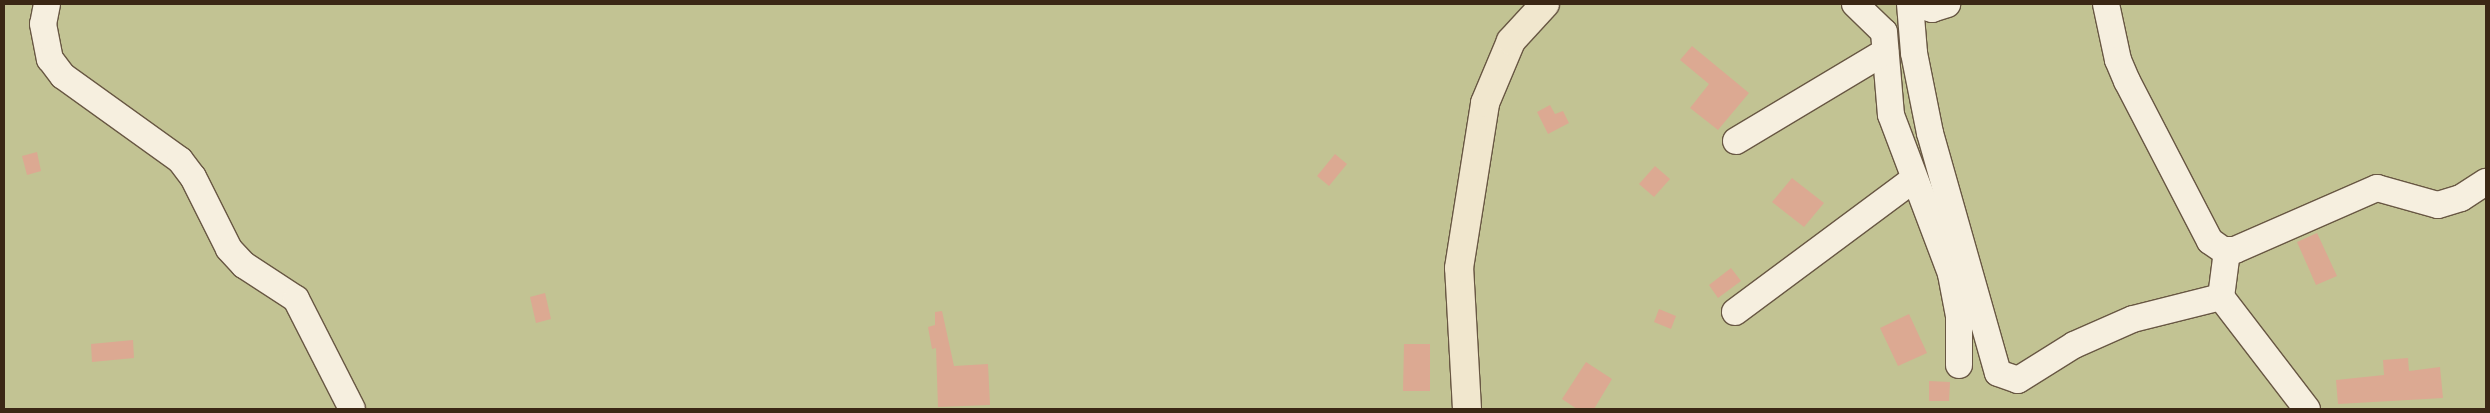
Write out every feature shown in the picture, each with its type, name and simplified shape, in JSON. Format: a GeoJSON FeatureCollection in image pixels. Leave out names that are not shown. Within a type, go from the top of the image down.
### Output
{"type":"FeatureCollection","features":[{"type":"Feature","properties":{"kind":"main road"},"geometry":{"type":"LineString","coordinates":[[1467,409],[1459,268],[1485,103],[1511,41],[1544,4]]}},
{"type":"Feature","properties":{"kind":"street"},"geometry":{"type":"LineString","coordinates":[[47,4],[43,24],[50,59],[63,76],[180,160],[193,177],[229,249],[244,265],[296,299],[352,409]]}},
{"type":"Feature","properties":{"kind":"street"},"geometry":{"type":"LineString","coordinates":[[1855,4],[1884,32],[1891,115],[1951,274],[1959,316],[1959,365]]}},
{"type":"Feature","properties":{"kind":"street"},"geometry":{"type":"LineString","coordinates":[[1910,4],[1914,53],[1930,133],[1998,373],[2018,380],[2074,345],[2133,319],[2221,297]]}},
{"type":"Feature","properties":{"kind":"street"},"geometry":{"type":"LineString","coordinates":[[1916,4],[1932,9],[1947,4]]}},
{"type":"Feature","properties":{"kind":"street"},"geometry":{"type":"LineString","coordinates":[[2106,4],[2118,60],[2127,81],[2210,241],[2227,251]]}},
{"type":"Feature","properties":{"kind":"street"},"geometry":{"type":"LineString","coordinates":[[1736,141],[1886,52]]}},
{"type":"Feature","properties":{"kind":"street"},"geometry":{"type":"LineString","coordinates":[[1735,312],[1914,179]]}},
{"type":"Feature","properties":{"kind":"street"},"geometry":{"type":"LineString","coordinates":[[2227,251],[2377,188],[2438,205],[2461,198],[2486,182]]}},
{"type":"Feature","properties":{"kind":"street"},"geometry":{"type":"LineString","coordinates":[[2227,251],[2221,297],[2307,409]]}},
{"type":"Feature","properties":{"kind":"green space"},"geometry":{"type":"Polygon","coordinates":[[[4,4],[2486,4],[2486,409],[4,409],[4,4]]]}},
{"type":"Feature","properties":{"kind":"building"},"geometry":{"type":"Polygon","coordinates":[[[1692,46],[1749,93],[1718,130],[1690,108],[1709,84],[1680,60],[1692,46]]]}},
{"type":"Feature","properties":{"kind":"building"},"geometry":{"type":"Polygon","coordinates":[[[1550,105],[1555,114],[1563,111],[1569,123],[1548,134],[1537,112],[1550,105]]]}},
{"type":"Feature","properties":{"kind":"building"},"geometry":{"type":"Polygon","coordinates":[[[37,152],[41,171],[27,175],[22,156],[37,152]]]}},
{"type":"Feature","properties":{"kind":"building"},"geometry":{"type":"Polygon","coordinates":[[[1335,154],[1347,164],[1329,186],[1317,176],[1335,154]]]}},
{"type":"Feature","properties":{"kind":"building"},"geometry":{"type":"Polygon","coordinates":[[[1655,166],[1670,179],[1654,197],[1639,184],[1655,166]]]}},
{"type":"Feature","properties":{"kind":"building"},"geometry":{"type":"Polygon","coordinates":[[[1792,178],[1824,203],[1804,227],[1772,202],[1792,178]]]}},
{"type":"Feature","properties":{"kind":"building"},"geometry":{"type":"Polygon","coordinates":[[[2317,233],[2337,276],[2316,285],[2297,242],[2317,233]]]}},
{"type":"Feature","properties":{"kind":"building"},"geometry":{"type":"Polygon","coordinates":[[[1731,268],[1741,281],[1718,298],[1709,285],[1731,268]]]}},
{"type":"Feature","properties":{"kind":"building"},"geometry":{"type":"Polygon","coordinates":[[[545,293],[551,319],[536,323],[530,297],[545,293]]]}},
{"type":"Feature","properties":{"kind":"building"},"geometry":{"type":"Polygon","coordinates":[[[1659,309],[1676,316],[1671,329],[1654,322],[1659,309]]]}},
{"type":"Feature","properties":{"kind":"building"},"geometry":{"type":"Polygon","coordinates":[[[942,311],[954,366],[988,364],[990,405],[938,407],[936,348],[932,349],[928,327],[935,325],[935,312],[942,311]]]}},
{"type":"Feature","properties":{"kind":"building"},"geometry":{"type":"Polygon","coordinates":[[[1909,314],[1927,353],[1898,366],[1880,328],[1909,314]]]}},
{"type":"Feature","properties":{"kind":"building"},"geometry":{"type":"Polygon","coordinates":[[[133,340],[134,358],[92,362],[91,344],[133,340]]]}},
{"type":"Feature","properties":{"kind":"building"},"geometry":{"type":"Polygon","coordinates":[[[1404,344],[1430,344],[1430,391],[1403,391],[1404,344]]]}},
{"type":"Feature","properties":{"kind":"building"},"geometry":{"type":"Polygon","coordinates":[[[2408,358],[2409,371],[2440,367],[2443,398],[2338,404],[2336,380],[2384,375],[2383,360],[2408,358]]]}},
{"type":"Feature","properties":{"kind":"building"},"geometry":{"type":"Polygon","coordinates":[[[1586,362],[1612,379],[1594,409],[1577,409],[1562,399],[1586,362]]]}},
{"type":"Feature","properties":{"kind":"building"},"geometry":{"type":"Polygon","coordinates":[[[1929,381],[1950,382],[1949,401],[1929,401],[1929,381]]]}}]}
